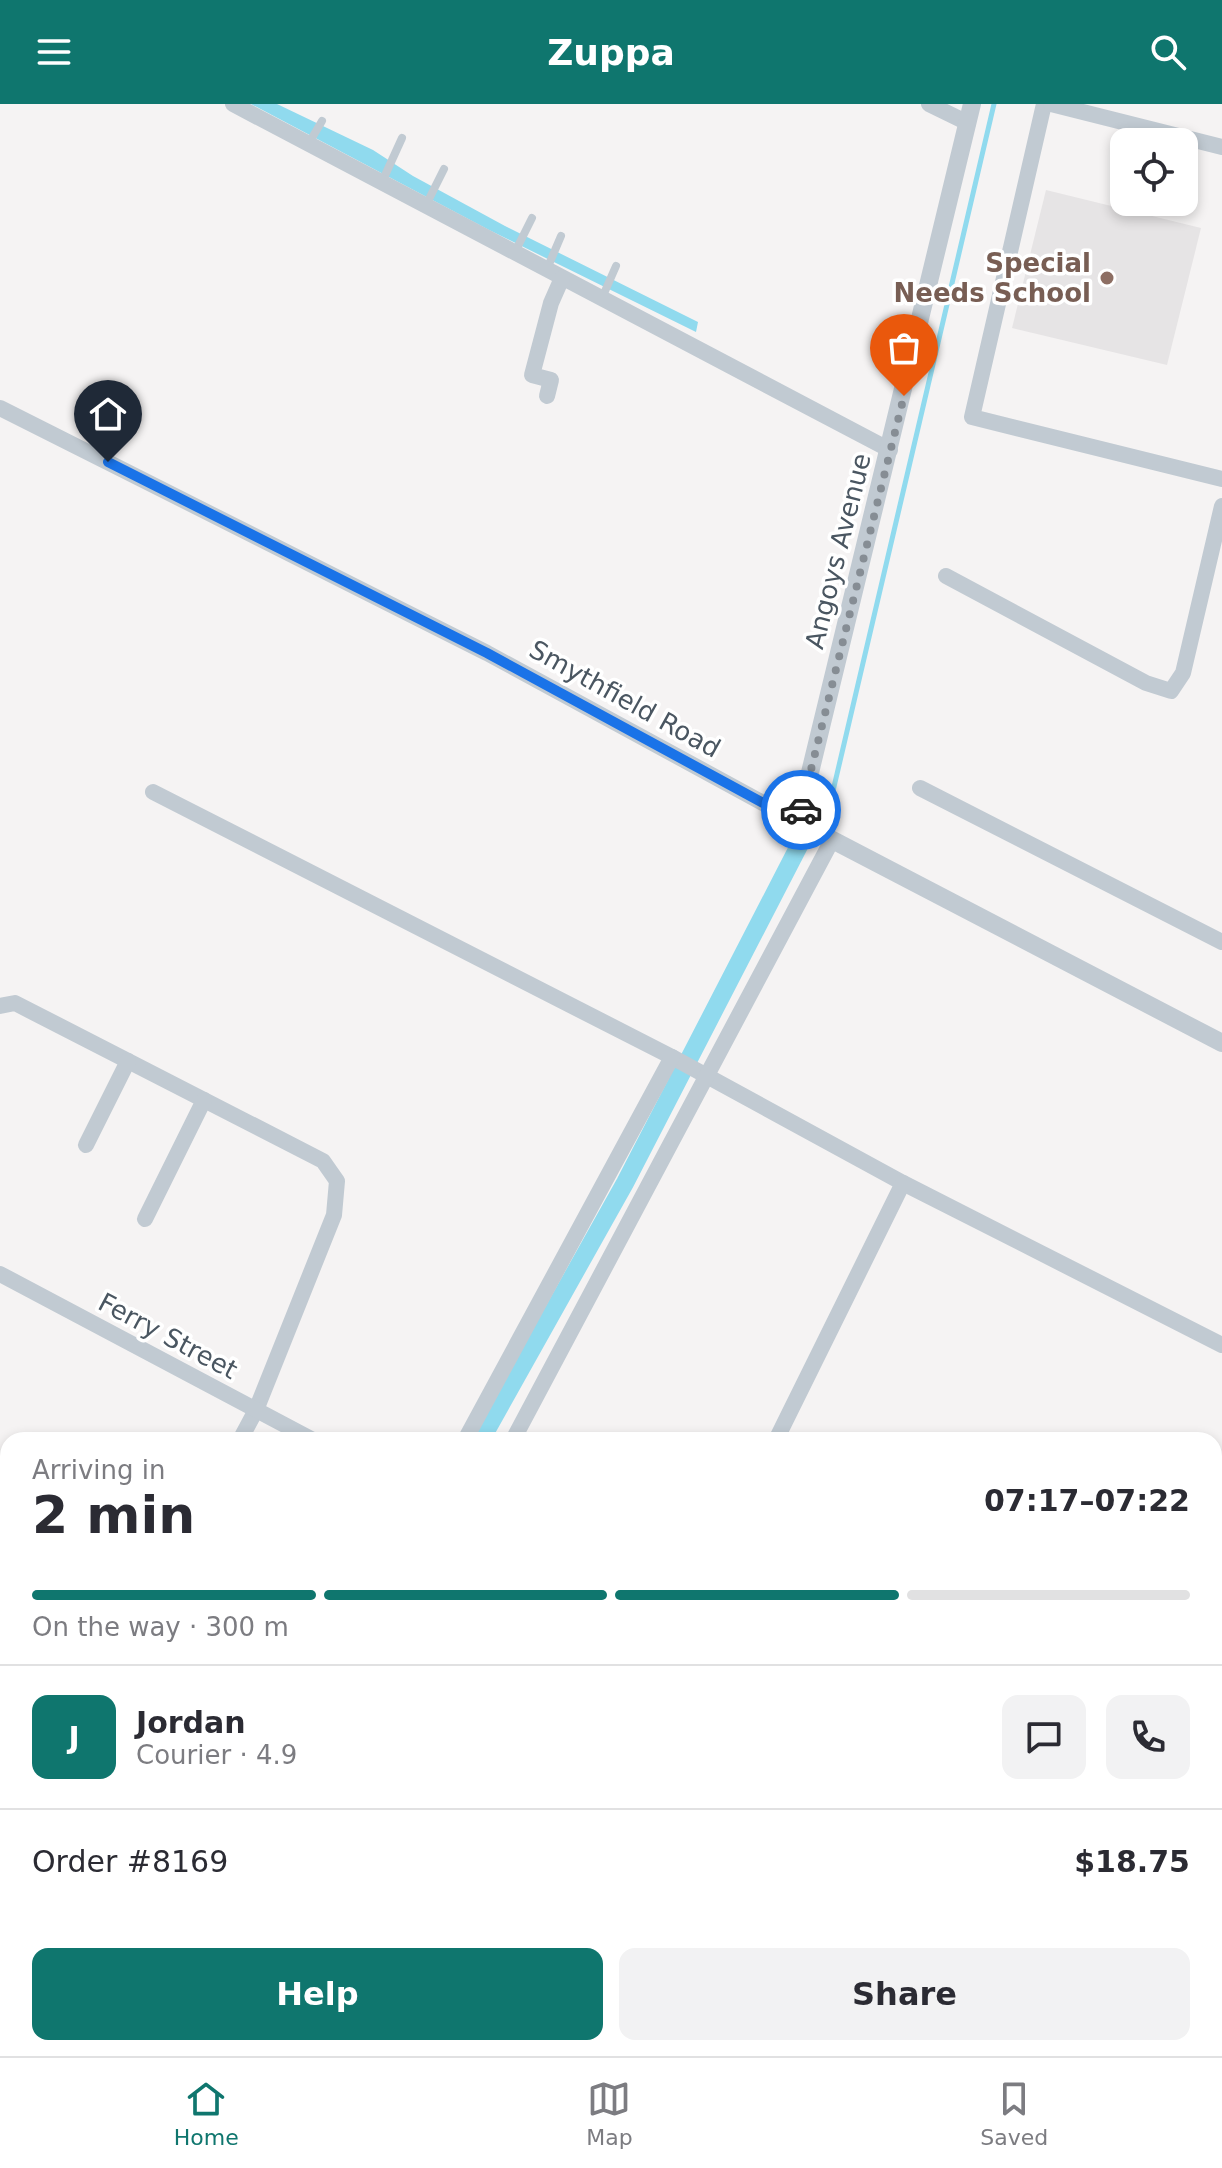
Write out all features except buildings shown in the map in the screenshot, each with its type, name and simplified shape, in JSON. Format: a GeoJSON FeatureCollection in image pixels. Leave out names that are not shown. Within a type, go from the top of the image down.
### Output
{"type":"FeatureCollection","features":[{"type":"Feature","properties":{"kind":"street"},"geometry":{"type":"LineString","coordinates":[[233,104],[383,179],[890,450]]}},
{"type":"Feature","properties":{"kind":"street"},"geometry":{"type":"LineString","coordinates":[[929,104],[968,123]]}},
{"type":"Feature","properties":{"kind":"street","name":"Angoys Avenue"},"geometry":{"type":"LineString","coordinates":[[798,822],[972,104]]}},
{"type":"Feature","properties":{"kind":"street"},"geometry":{"type":"LineString","coordinates":[[1044,104],[972,417],[1222,479]]}},
{"type":"Feature","properties":{"kind":"street"},"geometry":{"type":"LineString","coordinates":[[1051,104],[1222,147]]}},
{"type":"Feature","properties":{"kind":"street"},"geometry":{"type":"LineString","coordinates":[[547,396],[551,380],[532,375],[551,303],[553,270]]}},
{"type":"Feature","properties":{"kind":"street","name":"Smythfield Road"},"geometry":{"type":"LineString","coordinates":[[0,408],[487,653],[831,842],[1222,1043]]}},
{"type":"Feature","properties":{"kind":"street"},"geometry":{"type":"LineString","coordinates":[[946,576],[1146,683],[1171,691],[1183,673],[1222,506]]}},
{"type":"Feature","properties":{"kind":"street"},"geometry":{"type":"LineString","coordinates":[[920,788],[1222,942]]}},
{"type":"Feature","properties":{"kind":"street"},"geometry":{"type":"LineString","coordinates":[[153,792],[672,1057],[903,1183],[1222,1345]]}},
{"type":"Feature","properties":{"kind":"street"},"geometry":{"type":"LineString","coordinates":[[517,1432],[831,842]]}},
{"type":"Feature","properties":{"kind":"street"},"geometry":{"type":"LineString","coordinates":[[0,1006],[15,1003],[323,1161],[337,1181],[334,1215],[256,1410],[244,1432]]}},
{"type":"Feature","properties":{"kind":"street"},"geometry":{"type":"LineString","coordinates":[[469,1432],[672,1057]]}},
{"type":"Feature","properties":{"kind":"street"},"geometry":{"type":"LineString","coordinates":[[86,1145],[128,1061]]}},
{"type":"Feature","properties":{"kind":"street"},"geometry":{"type":"LineString","coordinates":[[145,1219],[204,1100]]}},
{"type":"Feature","properties":{"kind":"street"},"geometry":{"type":"LineString","coordinates":[[780,1432],[903,1183]]}},
{"type":"Feature","properties":{"kind":"street","name":"Ferry Street"},"geometry":{"type":"LineString","coordinates":[[0,1274],[298,1432]]}},
{"type":"Feature","properties":{"kind":"lane"},"geometry":{"type":"LineString","coordinates":[[310,142],[320,123]]}},
{"type":"Feature","properties":{"kind":"lane"},"geometry":{"type":"LineString","coordinates":[[383,179],[402,138]]}},
{"type":"Feature","properties":{"kind":"lane"},"geometry":{"type":"LineString","coordinates":[[427,204],[444,169]]}},
{"type":"Feature","properties":{"kind":"lane"},"geometry":{"type":"LineString","coordinates":[[516,250],[532,218]]}},
{"type":"Feature","properties":{"kind":"lane"},"geometry":{"type":"LineString","coordinates":[[553,270],[561,236]]}},
{"type":"Feature","properties":{"kind":"lane"},"geometry":{"type":"LineString","coordinates":[[603,296],[616,266]]}},
{"type":"Feature","properties":{"kind":"shaded area","name":"Special Needs School"},"geometry":{"type":"Polygon","coordinates":[[[1046,190],[1110,206],[1110,216],[1152,216],[1201,228],[1167,365],[1012,328],[1046,190]]]}},
{"type":"Feature","properties":{"kind":"water"},"geometry":{"type":"Polygon","coordinates":[[[251,104],[277,104],[373,150],[413,176],[505,226],[698,322],[696,332],[489,230],[251,104]]]}},
{"type":"Feature","properties":{"kind":"waterway"},"geometry":{"type":"LineString","coordinates":[[802,840],[833,791],[994,104]]}},
{"type":"Feature","properties":{"kind":"waterway"},"geometry":{"type":"LineString","coordinates":[[485,1432],[625,1183],[802,840]]}},
{"type":"Feature","properties":{"kind":"way so far"},"geometry":{"type":"LineString","coordinates":[[801,810],[904,396]]}},
{"type":"Feature","properties":{"kind":"place","name":"Special Needs School"},"geometry":{"type":"Point","coordinates":[1107,278]}},
{"type":"Feature","properties":{"kind":"route"},"geometry":{"type":"LineString","coordinates":[[108,462],[487,653],[798,822],[801,810]]}}]}
